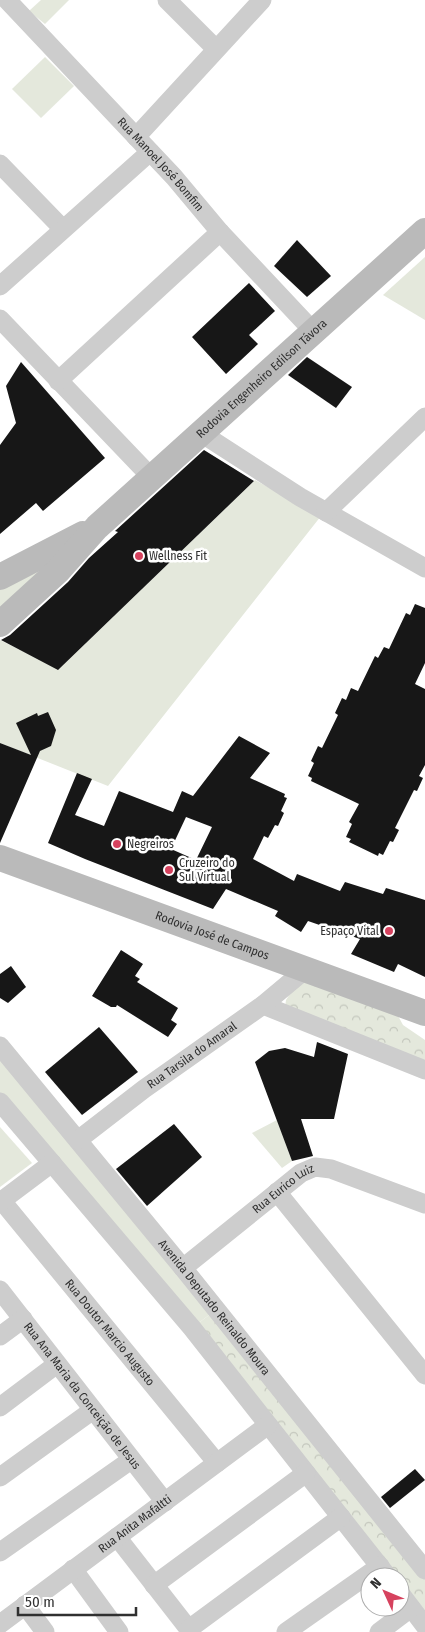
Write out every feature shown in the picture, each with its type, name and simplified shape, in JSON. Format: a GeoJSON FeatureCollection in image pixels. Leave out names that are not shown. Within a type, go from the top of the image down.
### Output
{"type":"FeatureCollection","features":[{"type":"Feature","properties":{"kind":"main road","name":"Rodovia Engenheiro Edilson Távora"},"geometry":{"type":"LineString","coordinates":[[0,624],[58,571],[97,527],[425,231]]}},
{"type":"Feature","properties":{"kind":"main road","name":"Rodovia Engenheiro Edilson Távora"},"geometry":{"type":"LineString","coordinates":[[0,577],[97,527]]}},
{"type":"Feature","properties":{"kind":"main road","name":"Rodovia José de Campos"},"geometry":{"type":"LineString","coordinates":[[0,858],[425,1013]]}},
{"type":"Feature","properties":{"kind":"street","name":"Rua Manoel José Bomfim"},"geometry":{"type":"LineString","coordinates":[[7,0],[174,177],[220,232],[313,331]]}},
{"type":"Feature","properties":{"kind":"street"},"geometry":{"type":"LineString","coordinates":[[167,0],[216,50]]}},
{"type":"Feature","properties":{"kind":"street"},"geometry":{"type":"LineString","coordinates":[[136,137],[262,0]]}},
{"type":"Feature","properties":{"kind":"street"},"geometry":{"type":"LineString","coordinates":[[0,286],[150,152]]}},
{"type":"Feature","properties":{"kind":"street"},"geometry":{"type":"LineString","coordinates":[[0,164],[63,229]]}},
{"type":"Feature","properties":{"kind":"street"},"geometry":{"type":"LineString","coordinates":[[58,381],[220,232]]}},
{"type":"Feature","properties":{"kind":"street"},"geometry":{"type":"LineString","coordinates":[[0,319],[152,478]]}},
{"type":"Feature","properties":{"kind":"street"},"geometry":{"type":"LineString","coordinates":[[326,512],[425,417]]}},
{"type":"Feature","properties":{"kind":"street"},"geometry":{"type":"LineString","coordinates":[[201,433],[300,498],[425,568]]}},
{"type":"Feature","properties":{"kind":"street","name":"Rua Tarsila do Amaral"},"geometry":{"type":"LineString","coordinates":[[78,1140],[144,1089],[262,1005],[306,969]]}},
{"type":"Feature","properties":{"kind":"street"},"geometry":{"type":"LineString","coordinates":[[262,1005],[425,1070]]}},
{"type":"Feature","properties":{"kind":"street","name":"Avenida Deputado Reinaldo Moura"},"geometry":{"type":"LineString","coordinates":[[0,1046],[183,1268],[425,1570]]}},
{"type":"Feature","properties":{"kind":"street"},"geometry":{"type":"LineString","coordinates":[[0,1102],[192,1328],[380,1567]]}},
{"type":"Feature","properties":{"kind":"street"},"geometry":{"type":"LineString","coordinates":[[1,1202],[52,1163]]}},
{"type":"Feature","properties":{"kind":"street","name":"Rua Eurico Luiz"},"geometry":{"type":"LineString","coordinates":[[183,1268],[301,1172],[315,1167],[331,1169],[425,1204]]}},
{"type":"Feature","properties":{"kind":"street"},"geometry":{"type":"LineString","coordinates":[[277,1192],[422,1366]]}},
{"type":"Feature","properties":{"kind":"street","name":"Rua Doutor Marcio Augusto"},"geometry":{"type":"LineString","coordinates":[[1,1202],[217,1463]]}},
{"type":"Feature","properties":{"kind":"street","name":"Rua Ana Maria da Conceição de Jesus"},"geometry":{"type":"LineString","coordinates":[[0,1290],[165,1502]]}},
{"type":"Feature","properties":{"kind":"street"},"geometry":{"type":"LineString","coordinates":[[192,1328],[216,1309]]}},
{"type":"Feature","properties":{"kind":"street"},"geometry":{"type":"LineString","coordinates":[[0,1336],[23,1319]]}},
{"type":"Feature","properties":{"kind":"street"},"geometry":{"type":"LineString","coordinates":[[0,1407],[58,1364]]}},
{"type":"Feature","properties":{"kind":"street"},"geometry":{"type":"LineString","coordinates":[[0,1477],[92,1410]]}},
{"type":"Feature","properties":{"kind":"street","name":"Rua Anita Mafaltti"},"geometry":{"type":"LineString","coordinates":[[0,1624],[268,1425]]}},
{"type":"Feature","properties":{"kind":"street"},"geometry":{"type":"LineString","coordinates":[[0,1552],[131,1460]]}},
{"type":"Feature","properties":{"kind":"street"},"geometry":{"type":"LineString","coordinates":[[154,1584],[306,1473]]}},
{"type":"Feature","properties":{"kind":"street"},"geometry":{"type":"LineString","coordinates":[[117,1537],[190,1630],[341,1517]]}},
{"type":"Feature","properties":{"kind":"street"},"geometry":{"type":"LineString","coordinates":[[73,1569],[119,1632]]}},
{"type":"Feature","properties":{"kind":"street"},"geometry":{"type":"LineString","coordinates":[[286,1632],[360,1587]]}},
{"type":"Feature","properties":{"kind":"street"},"geometry":{"type":"LineString","coordinates":[[25,1605],[45,1632]]}},
{"type":"Feature","properties":{"kind":"street"},"geometry":{"type":"LineString","coordinates":[[410,1606],[425,1626]]}},
{"type":"Feature","properties":{"kind":"street"},"geometry":{"type":"LineString","coordinates":[[379,1632],[412,1608]]}},
{"type":"Feature","properties":{"kind":"green space"},"geometry":{"type":"Polygon","coordinates":[[[41,0],[69,0],[45,24],[29,11],[41,0]]]}},
{"type":"Feature","properties":{"kind":"green space"},"geometry":{"type":"Polygon","coordinates":[[[45,57],[74,86],[41,118],[12,89],[45,57]]]}},
{"type":"Feature","properties":{"kind":"green space"},"geometry":{"type":"Polygon","coordinates":[[[425,257],[425,320],[383,295],[425,257]]]}},
{"type":"Feature","properties":{"kind":"green space"},"geometry":{"type":"Polygon","coordinates":[[[255,480],[321,516],[108,786],[0,743],[0,640],[59,669],[255,480]]]}},
{"type":"Feature","properties":{"kind":"green space"},"geometry":{"type":"Polygon","coordinates":[[[57,555],[0,615],[0,587],[57,555]]]}},
{"type":"Feature","properties":{"kind":"green space"},"geometry":{"type":"Polygon","coordinates":[[[306,969],[390,1001],[403,1025],[425,1040],[425,1069],[285,1007],[286,1000],[306,969]]]}},
{"type":"Feature","properties":{"kind":"green space"},"geometry":{"type":"Polygon","coordinates":[[[0,1046],[217,1309],[192,1328],[0,1102],[0,1046]]]}},
{"type":"Feature","properties":{"kind":"green space"},"geometry":{"type":"Polygon","coordinates":[[[277,1120],[292,1161],[282,1168],[252,1133],[277,1120]]]}},
{"type":"Feature","properties":{"kind":"green space"},"geometry":{"type":"Polygon","coordinates":[[[0,1127],[32,1163],[0,1187],[0,1127]]]}},
{"type":"Feature","properties":{"kind":"green space"},"geometry":{"type":"Polygon","coordinates":[[[217,1309],[425,1570],[425,1627],[410,1607],[410,1567],[379,1567],[192,1328],[217,1309]]]}},
{"type":"Feature","properties":{"kind":"building"},"geometry":{"type":"Polygon","coordinates":[[[297,240],[331,276],[307,297],[274,266],[297,240]]]}},
{"type":"Feature","properties":{"kind":"building"},"geometry":{"type":"Polygon","coordinates":[[[249,283],[275,311],[249,335],[258,344],[226,374],[192,337],[249,283]]]}},
{"type":"Feature","properties":{"kind":"building"},"geometry":{"type":"Polygon","coordinates":[[[307,357],[352,387],[336,408],[288,375],[307,357]]]}},
{"type":"Feature","properties":{"kind":"building"},"geometry":{"type":"Polygon","coordinates":[[[21,362],[105,458],[43,511],[36,503],[0,534],[0,445],[16,423],[6,386],[21,362]]]}},
{"type":"Feature","properties":{"kind":"building"},"geometry":{"type":"Polygon","coordinates":[[[204,450],[254,481],[58,670],[1,640],[10,635],[68,582],[89,558],[118,532],[115,531],[204,450]]]}},
{"type":"Feature","properties":{"kind":"building"},"geometry":{"type":"Polygon","coordinates":[[[415,604],[425,608],[425,663],[415,684],[425,689],[425,765],[419,776],[423,778],[417,791],[414,790],[395,828],[399,830],[393,842],[390,841],[383,855],[379,853],[378,856],[349,842],[351,839],[346,837],[352,824],[349,822],[359,804],[311,781],[312,778],[308,776],[314,763],[311,761],[318,746],[322,748],[338,715],[335,713],[342,698],[346,700],[351,688],[358,691],[375,656],[378,658],[384,647],[389,649],[406,613],[410,615],[415,604]]]}},
{"type":"Feature","properties":{"kind":"building"},"geometry":{"type":"Polygon","coordinates":[[[48,712],[56,730],[51,746],[40,751],[0,843],[0,743],[31,755],[16,723],[37,713],[38,716],[48,712]]]}},
{"type":"Feature","properties":{"kind":"building"},"geometry":{"type":"Polygon","coordinates":[[[239,736],[270,753],[250,778],[285,794],[284,797],[287,798],[281,811],[284,813],[278,826],[275,825],[268,838],[264,836],[253,859],[294,881],[297,874],[340,891],[345,882],[383,894],[386,888],[425,900],[425,977],[398,964],[394,972],[351,954],[360,939],[308,921],[301,932],[275,916],[278,911],[226,889],[213,909],[48,843],[77,773],[92,779],[75,815],[104,826],[119,791],[173,812],[182,791],[193,796],[239,736]],[[186,817],[171,849],[196,860],[212,827],[186,817]]]}},
{"type":"Feature","properties":{"kind":"building"},"geometry":{"type":"Polygon","coordinates":[[[121,950],[143,964],[135,976],[140,979],[137,982],[178,1008],[171,1020],[177,1024],[168,1037],[117,1005],[116,1007],[111,1007],[92,996],[121,950]]]}},
{"type":"Feature","properties":{"kind":"building"},"geometry":{"type":"Polygon","coordinates":[[[11,966],[26,987],[8,1003],[0,998],[0,974],[11,966]]]}},
{"type":"Feature","properties":{"kind":"building"},"geometry":{"type":"Polygon","coordinates":[[[99,1027],[138,1072],[82,1115],[45,1072],[99,1027]]]}},
{"type":"Feature","properties":{"kind":"building"},"geometry":{"type":"Polygon","coordinates":[[[317,1042],[348,1054],[334,1119],[301,1119],[313,1156],[292,1161],[255,1062],[269,1051],[285,1048],[314,1057],[317,1042]]]}},
{"type":"Feature","properties":{"kind":"building"},"geometry":{"type":"Polygon","coordinates":[[[174,1124],[202,1157],[147,1206],[116,1169],[174,1124]]]}},
{"type":"Feature","properties":{"kind":"building"},"geometry":{"type":"Polygon","coordinates":[[[415,1469],[425,1480],[390,1508],[381,1497],[415,1469]]]}},
{"type":"Feature","properties":{"kind":"place","name":"Wellness Fit"},"geometry":{"type":"Point","coordinates":[139,556]}},
{"type":"Feature","properties":{"kind":"place","name":"Negreiros"},"geometry":{"type":"Point","coordinates":[117,844]}},
{"type":"Feature","properties":{"kind":"place","name":"Cruzeiro do Sul Virtual"},"geometry":{"type":"Point","coordinates":[169,870]}},
{"type":"Feature","properties":{"kind":"place","name":"Espaço Vital"},"geometry":{"type":"Point","coordinates":[389,931]}}]}
